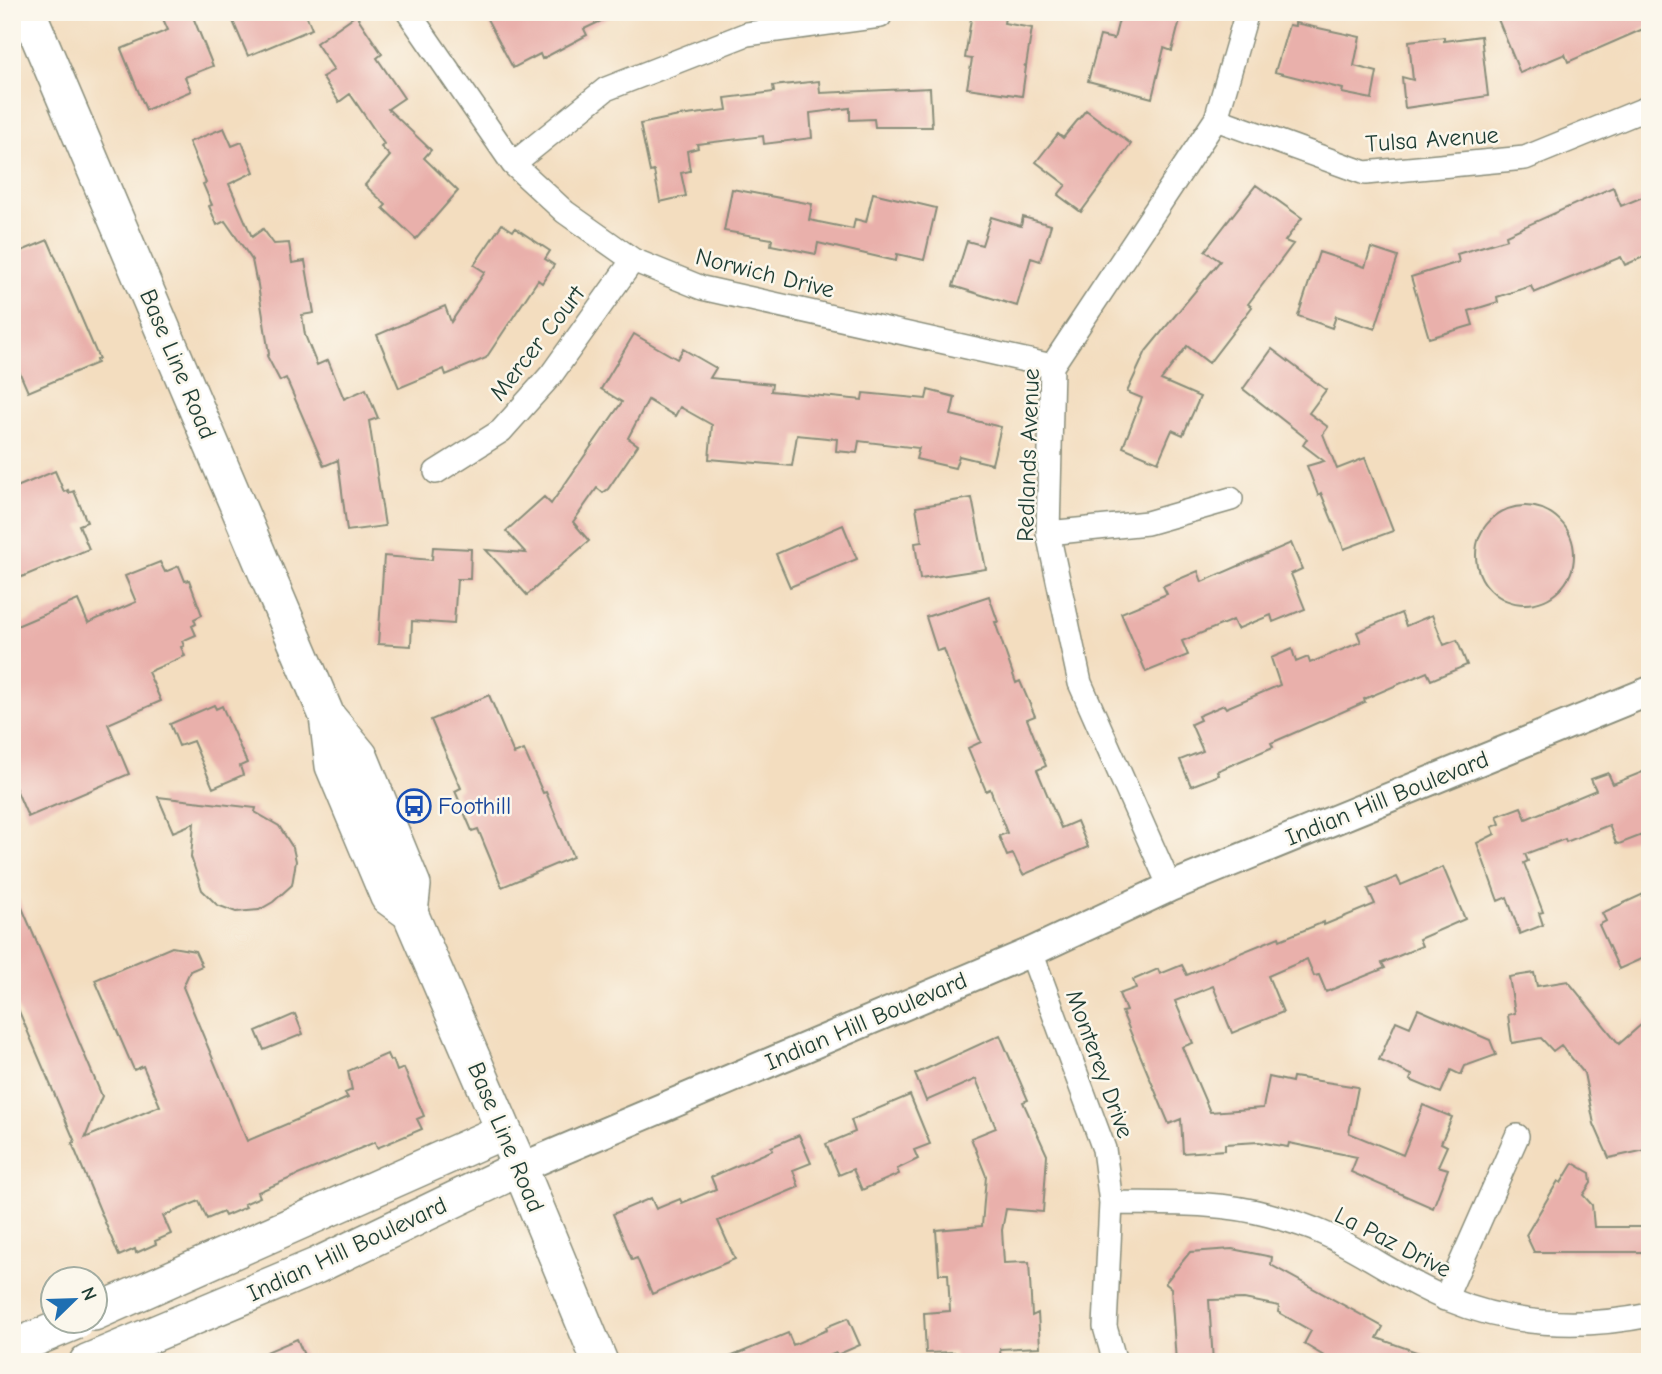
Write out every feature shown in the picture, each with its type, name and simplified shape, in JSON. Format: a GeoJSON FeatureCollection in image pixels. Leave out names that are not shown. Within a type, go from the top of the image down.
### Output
{"type":"FeatureCollection","features":[{"type":"Feature","properties":{"kind":"main road","name":"Base Line Road"},"geometry":{"type":"LineString","coordinates":[[28,12],[327,716],[333,766],[388,897],[411,913],[600,1362]]}},
{"type":"Feature","properties":{"kind":"main road","name":"Indian Hill Boulevard"},"geometry":{"type":"LineString","coordinates":[[108,1307],[504,1131]]}},
{"type":"Feature","properties":{"kind":"main road","name":"Indian Hill Boulevard"},"geometry":{"type":"LineString","coordinates":[[96,1358],[316,1266],[520,1168]]}},
{"type":"Feature","properties":{"kind":"main road"},"geometry":{"type":"LineString","coordinates":[[12,1348],[40,1336]]}},
{"type":"Feature","properties":{"kind":"street","name":"Norwich Drive"},"geometry":{"type":"LineString","coordinates":[[408,12],[513,164],[565,212],[633,260],[702,288],[1052,366]]}},
{"type":"Feature","properties":{"kind":"street","name":"Redlands Avenue"},"geometry":{"type":"LineString","coordinates":[[1170,887],[1080,683],[1048,533],[1052,366],[1216,119],[1247,12]]}},
{"type":"Feature","properties":{"kind":"street"},"geometry":{"type":"LineString","coordinates":[[513,164],[606,89],[747,34],[880,16]]}},
{"type":"Feature","properties":{"kind":"street","name":"Tulsa Avenue"},"geometry":{"type":"LineString","coordinates":[[1216,119],[1365,173],[1525,158],[1650,107]]}},
{"type":"Feature","properties":{"kind":"street","name":"Mercer Court"},"geometry":{"type":"LineString","coordinates":[[436,472],[501,431],[551,375],[633,260]]}},
{"type":"Feature","properties":{"kind":"street"},"geometry":{"type":"LineString","coordinates":[[1048,533],[1147,523],[1231,499]]}},
{"type":"Feature","properties":{"kind":"street","name":"Indian Hill Boulevard"},"geometry":{"type":"LineString","coordinates":[[520,1168],[1031,952],[1170,887],[1650,691]]}},
{"type":"Feature","properties":{"kind":"street","name":"Monterey Drive"},"geometry":{"type":"LineString","coordinates":[[1031,952],[1104,1149],[1111,1203],[1105,1327],[1115,1362]]}},
{"type":"Feature","properties":{"kind":"street"},"geometry":{"type":"LineString","coordinates":[[1445,1298],[1517,1136]]}},
{"type":"Feature","properties":{"kind":"street","name":"La Paz Drive"},"geometry":{"type":"LineString","coordinates":[[1111,1203],[1210,1206],[1268,1214],[1324,1234],[1445,1298],[1486,1314],[1552,1324],[1610,1323],[1650,1315]]}},
{"type":"Feature","properties":{"kind":"building"},"geometry":{"type":"Polygon","coordinates":[[[178,12],[191,12],[213,66],[185,77],[191,91],[146,110],[121,49],[168,30],[163,19],[178,12]]]}},
{"type":"Feature","properties":{"kind":"building"},"geometry":{"type":"Polygon","coordinates":[[[229,12],[305,12],[312,29],[248,56],[229,12]]]}},
{"type":"Feature","properties":{"kind":"building"},"geometry":{"type":"Polygon","coordinates":[[[499,12],[620,12],[584,29],[587,35],[542,59],[540,54],[513,68],[487,19],[499,12]]]}},
{"type":"Feature","properties":{"kind":"building"},"geometry":{"type":"Polygon","coordinates":[[[972,12],[1006,12],[1004,23],[1032,28],[1026,66],[1024,65],[1026,67],[1022,96],[967,88],[972,59],[965,58],[972,12]]]}},
{"type":"Feature","properties":{"kind":"building"},"geometry":{"type":"Polygon","coordinates":[[[1121,12],[1182,12],[1172,51],[1164,48],[1152,98],[1088,81],[1100,36],[1114,39],[1121,12]]]}},
{"type":"Feature","properties":{"kind":"building"},"geometry":{"type":"Polygon","coordinates":[[[1495,12],[1650,12],[1650,26],[1568,62],[1565,54],[1520,73],[1495,12]]]}},
{"type":"Feature","properties":{"kind":"building"},"geometry":{"type":"Polygon","coordinates":[[[356,15],[382,54],[377,58],[404,98],[388,109],[431,150],[424,158],[458,191],[416,239],[383,208],[386,205],[365,185],[390,156],[381,147],[384,144],[350,94],[339,102],[322,77],[334,70],[316,43],[356,15]]]}},
{"type":"Feature","properties":{"kind":"building"},"geometry":{"type":"Polygon","coordinates":[[[1295,23],[1360,37],[1354,66],[1377,72],[1372,99],[1342,93],[1343,89],[1275,72],[1289,25],[1295,26],[1295,23]]]}},
{"type":"Feature","properties":{"kind":"building"},"geometry":{"type":"Polygon","coordinates":[[[1481,36],[1488,96],[1405,108],[1402,77],[1413,80],[1409,41],[1444,37],[1444,41],[1481,36]]]}},
{"type":"Feature","properties":{"kind":"building"},"geometry":{"type":"Polygon","coordinates":[[[819,81],[820,93],[930,88],[932,127],[875,127],[874,119],[850,120],[850,108],[810,113],[812,138],[764,144],[763,136],[697,144],[698,148],[687,151],[690,171],[681,173],[686,196],[660,202],[654,171],[650,172],[640,124],[727,110],[725,98],[774,92],[773,86],[819,81]]]}},
{"type":"Feature","properties":{"kind":"building"},"geometry":{"type":"Polygon","coordinates":[[[1086,110],[1131,144],[1081,212],[1058,195],[1066,185],[1036,162],[1058,134],[1063,138],[1086,110]]]}},
{"type":"Feature","properties":{"kind":"building"},"geometry":{"type":"Polygon","coordinates":[[[224,128],[232,146],[242,142],[254,172],[229,184],[252,237],[263,229],[274,244],[289,243],[292,263],[305,261],[314,313],[302,315],[305,335],[317,365],[328,360],[344,399],[366,389],[378,418],[369,421],[385,526],[347,531],[338,460],[324,466],[286,378],[280,381],[267,356],[269,354],[252,260],[225,221],[217,225],[203,184],[206,183],[189,142],[224,128]]]}},
{"type":"Feature","properties":{"kind":"building"},"geometry":{"type":"Polygon","coordinates":[[[1256,185],[1302,218],[1285,241],[1293,244],[1248,304],[1252,307],[1209,363],[1187,346],[1161,380],[1200,397],[1183,435],[1172,430],[1158,462],[1123,447],[1142,398],[1127,392],[1146,351],[1220,261],[1205,251],[1256,185]]]}},
{"type":"Feature","properties":{"kind":"building"},"geometry":{"type":"Polygon","coordinates":[[[1613,187],[1621,206],[1650,194],[1650,254],[1625,265],[1621,257],[1534,293],[1531,286],[1497,297],[1498,302],[1469,311],[1473,325],[1429,338],[1411,277],[1459,262],[1457,254],[1507,239],[1506,235],[1613,187]]]}},
{"type":"Feature","properties":{"kind":"building"},"geometry":{"type":"Polygon","coordinates":[[[732,189],[812,204],[809,220],[853,229],[855,219],[866,222],[873,193],[936,208],[924,260],[897,254],[896,261],[818,243],[816,254],[771,245],[772,239],[724,231],[732,189]]]}},
{"type":"Feature","properties":{"kind":"building"},"geometry":{"type":"Polygon","coordinates":[[[991,217],[1021,226],[1023,217],[1051,225],[1040,261],[1031,258],[1017,306],[953,286],[967,241],[982,245],[991,217]]]}},
{"type":"Feature","properties":{"kind":"building"},"geometry":{"type":"Polygon","coordinates":[[[502,224],[513,231],[515,228],[550,251],[545,259],[554,265],[542,283],[538,280],[486,358],[446,375],[444,369],[399,388],[377,335],[445,306],[451,322],[485,272],[474,265],[502,224]]]}},
{"type":"Feature","properties":{"kind":"building"},"geometry":{"type":"Polygon","coordinates":[[[48,240],[99,359],[96,360],[97,363],[28,392],[12,355],[12,255],[48,240]]]}},
{"type":"Feature","properties":{"kind":"building"},"geometry":{"type":"Polygon","coordinates":[[[1371,248],[1398,257],[1375,329],[1336,316],[1332,328],[1298,316],[1319,252],[1365,267],[1371,248]]]}},
{"type":"Feature","properties":{"kind":"building"},"geometry":{"type":"Polygon","coordinates":[[[634,334],[677,359],[683,349],[716,368],[710,378],[772,384],[771,391],[862,400],[863,393],[926,399],[928,390],[955,397],[951,415],[1001,427],[992,464],[959,456],[955,468],[916,459],[919,448],[859,441],[857,453],[836,451],[837,439],[797,435],[792,466],[709,459],[712,425],[680,407],[675,416],[648,400],[628,438],[638,445],[608,489],[603,493],[597,488],[573,522],[589,541],[527,595],[486,550],[526,553],[506,531],[544,497],[551,504],[622,402],[601,389],[634,334]]]}},
{"type":"Feature","properties":{"kind":"building"},"geometry":{"type":"Polygon","coordinates":[[[1272,349],[1326,390],[1309,413],[1328,427],[1323,434],[1337,469],[1365,458],[1393,531],[1344,549],[1307,466],[1324,461],[1303,445],[1307,439],[1243,389],[1272,349]]]}},
{"type":"Feature","properties":{"kind":"building"},"geometry":{"type":"Polygon","coordinates":[[[55,471],[64,492],[74,491],[87,522],[79,525],[89,549],[12,581],[12,489],[55,471]]]}},
{"type":"Feature","properties":{"kind":"building"},"geometry":{"type":"Polygon","coordinates":[[[972,498],[986,569],[920,579],[915,543],[922,542],[916,507],[972,498]]]}},
{"type":"Feature","properties":{"kind":"building"},"geometry":{"type":"Polygon","coordinates":[[[1525,506],[1544,510],[1560,520],[1570,536],[1574,555],[1570,574],[1560,590],[1544,600],[1525,604],[1506,600],[1490,590],[1480,574],[1476,555],[1480,536],[1490,520],[1506,510],[1525,506]]]}},
{"type":"Feature","properties":{"kind":"building"},"geometry":{"type":"Polygon","coordinates":[[[843,525],[857,559],[790,587],[776,554],[843,525]]]}},
{"type":"Feature","properties":{"kind":"building"},"geometry":{"type":"Polygon","coordinates":[[[1291,543],[1302,569],[1291,574],[1305,609],[1273,622],[1271,615],[1237,629],[1233,620],[1182,641],[1188,655],[1146,672],[1121,613],[1167,594],[1163,586],[1198,571],[1202,582],[1291,543]]]}},
{"type":"Feature","properties":{"kind":"building"},"geometry":{"type":"Polygon","coordinates":[[[433,547],[471,549],[470,579],[457,579],[454,624],[412,621],[411,646],[378,644],[384,556],[432,560],[433,547]]]}},
{"type":"Feature","properties":{"kind":"building"},"geometry":{"type":"Polygon","coordinates":[[[160,562],[165,572],[179,566],[185,581],[189,580],[202,615],[194,619],[196,624],[192,626],[196,635],[182,641],[184,646],[181,647],[185,656],[148,672],[161,701],[108,724],[129,774],[28,817],[12,780],[12,628],[78,600],[88,623],[136,602],[125,576],[160,562]]]}},
{"type":"Feature","properties":{"kind":"building"},"geometry":{"type":"Polygon","coordinates":[[[989,596],[1016,683],[1020,681],[1035,716],[1027,719],[1046,766],[1037,770],[1061,828],[1077,821],[1088,847],[1023,875],[1013,854],[1007,856],[999,836],[1007,833],[990,789],[986,791],[968,748],[981,742],[944,649],[937,651],[926,617],[989,596]]]}},
{"type":"Feature","properties":{"kind":"building"},"geometry":{"type":"Polygon","coordinates":[[[1401,613],[1406,626],[1432,615],[1444,645],[1457,640],[1467,665],[1431,680],[1427,672],[1364,699],[1365,702],[1271,743],[1273,747],[1217,771],[1219,775],[1191,786],[1180,760],[1203,751],[1191,724],[1200,720],[1198,716],[1224,705],[1226,708],[1280,685],[1271,658],[1292,649],[1296,662],[1308,657],[1310,663],[1361,642],[1357,632],[1401,613]]]}},
{"type":"Feature","properties":{"kind":"building"},"geometry":{"type":"Polygon","coordinates":[[[489,695],[514,754],[524,750],[543,793],[546,792],[573,857],[502,887],[478,829],[472,831],[455,791],[461,788],[431,720],[489,695]]]}},
{"type":"Feature","properties":{"kind":"building"},"geometry":{"type":"Polygon","coordinates":[[[214,705],[216,709],[222,706],[247,763],[240,766],[243,775],[213,788],[193,741],[179,746],[170,724],[214,705]]]}},
{"type":"Feature","properties":{"kind":"building"},"geometry":{"type":"Polygon","coordinates":[[[1650,769],[1650,832],[1619,844],[1616,843],[1609,825],[1525,854],[1528,861],[1524,863],[1543,912],[1539,913],[1543,925],[1520,934],[1507,897],[1498,901],[1477,843],[1495,834],[1492,827],[1500,824],[1497,816],[1521,807],[1526,819],[1596,790],[1591,779],[1608,773],[1613,784],[1650,769]]]}},
{"type":"Feature","properties":{"kind":"building"},"geometry":{"type":"Polygon","coordinates":[[[158,797],[256,808],[255,812],[279,826],[293,848],[296,861],[292,885],[259,910],[236,912],[217,905],[202,890],[191,857],[194,823],[173,832],[158,797]]]}},
{"type":"Feature","properties":{"kind":"building"},"geometry":{"type":"Polygon","coordinates":[[[1443,867],[1465,919],[1419,939],[1422,946],[1382,963],[1385,968],[1326,992],[1319,975],[1314,976],[1307,959],[1268,976],[1283,1012],[1232,1033],[1213,986],[1175,1001],[1193,1043],[1182,1047],[1210,1112],[1263,1108],[1269,1077],[1292,1082],[1293,1077],[1358,1087],[1349,1133],[1403,1155],[1423,1105],[1452,1117],[1441,1143],[1447,1146],[1438,1166],[1448,1169],[1433,1208],[1351,1172],[1357,1157],[1289,1143],[1288,1147],[1259,1142],[1225,1144],[1225,1150],[1183,1153],[1181,1119],[1169,1124],[1122,1012],[1126,1011],[1119,994],[1136,988],[1133,980],[1158,969],[1160,974],[1182,965],[1187,975],[1279,937],[1280,940],[1324,922],[1324,925],[1375,904],[1368,889],[1397,877],[1401,885],[1443,867]]]}},
{"type":"Feature","properties":{"kind":"building"},"geometry":{"type":"Polygon","coordinates":[[[12,884],[102,1096],[85,1138],[160,1106],[143,1066],[134,1070],[95,980],[172,947],[195,951],[202,966],[190,971],[183,987],[247,1141],[348,1098],[345,1093],[352,1090],[348,1071],[387,1054],[390,1061],[393,1060],[397,1071],[404,1068],[424,1116],[417,1119],[422,1129],[377,1148],[375,1142],[258,1192],[260,1197],[244,1204],[246,1207],[225,1216],[223,1212],[207,1219],[199,1201],[163,1216],[171,1234],[136,1253],[135,1249],[119,1256],[72,1143],[75,1142],[12,995],[12,884]]]}},
{"type":"Feature","properties":{"kind":"building"},"geometry":{"type":"Polygon","coordinates":[[[1650,891],[1650,955],[1619,969],[1599,925],[1606,921],[1602,913],[1650,891]]]}},
{"type":"Feature","properties":{"kind":"building"},"geometry":{"type":"Polygon","coordinates":[[[1534,973],[1537,986],[1568,981],[1619,1044],[1650,1017],[1650,1061],[1642,1068],[1650,1107],[1650,1149],[1609,1158],[1594,1124],[1584,1073],[1561,1045],[1553,1051],[1541,1038],[1512,1043],[1508,1015],[1515,1013],[1509,977],[1534,973]]]}},
{"type":"Feature","properties":{"kind":"building"},"geometry":{"type":"Polygon","coordinates":[[[1418,1009],[1490,1040],[1496,1055],[1465,1066],[1461,1075],[1451,1070],[1441,1093],[1410,1080],[1412,1075],[1379,1060],[1396,1021],[1410,1027],[1418,1009]]]}},
{"type":"Feature","properties":{"kind":"building"},"geometry":{"type":"Polygon","coordinates":[[[295,1014],[303,1034],[264,1050],[256,1031],[295,1014]]]}},
{"type":"Feature","properties":{"kind":"building"},"geometry":{"type":"Polygon","coordinates":[[[1000,1035],[1028,1100],[1023,1102],[1047,1155],[1043,1212],[1006,1209],[1002,1230],[1004,1263],[1029,1262],[1032,1316],[1038,1313],[1040,1347],[1000,1349],[1001,1362],[955,1362],[954,1352],[926,1353],[924,1313],[950,1311],[948,1274],[939,1274],[936,1230],[982,1226],[986,1176],[971,1138],[996,1128],[976,1079],[926,1101],[915,1074],[1000,1035]]]}},
{"type":"Feature","properties":{"kind":"building"},"geometry":{"type":"Polygon","coordinates":[[[910,1095],[930,1144],[914,1150],[918,1159],[897,1169],[899,1174],[862,1190],[853,1169],[839,1175],[826,1144],[855,1132],[851,1120],[910,1095]]]}},
{"type":"Feature","properties":{"kind":"building"},"geometry":{"type":"Polygon","coordinates":[[[799,1135],[811,1163],[793,1170],[799,1187],[718,1221],[735,1259],[652,1294],[637,1258],[632,1260],[613,1214],[651,1198],[656,1209],[680,1199],[682,1203],[716,1189],[711,1177],[773,1150],[771,1147],[799,1135]]]}},
{"type":"Feature","properties":{"kind":"building"},"geometry":{"type":"Polygon","coordinates":[[[1573,1163],[1590,1173],[1591,1183],[1583,1195],[1592,1205],[1594,1227],[1650,1227],[1650,1252],[1534,1252],[1526,1235],[1558,1181],[1561,1183],[1573,1163]]]}},
{"type":"Feature","properties":{"kind":"building"},"geometry":{"type":"Polygon","coordinates":[[[1232,1249],[1272,1257],[1271,1265],[1383,1327],[1377,1338],[1436,1359],[1436,1362],[1334,1362],[1304,1344],[1311,1331],[1278,1312],[1279,1306],[1244,1299],[1209,1300],[1213,1362],[1176,1362],[1171,1288],[1165,1283],[1190,1252],[1232,1249]]]}},
{"type":"Feature","properties":{"kind":"building"},"geometry":{"type":"Polygon","coordinates":[[[848,1318],[860,1345],[837,1355],[836,1353],[814,1362],[718,1362],[788,1333],[793,1345],[848,1318]]]}},
{"type":"Feature","properties":{"kind":"building"},"geometry":{"type":"Polygon","coordinates":[[[297,1339],[307,1362],[243,1362],[297,1339]]]}},
{"type":"Feature","properties":{"kind":"place","name":"Foothill"},"geometry":{"type":"Point","coordinates":[414,806]}}]}
